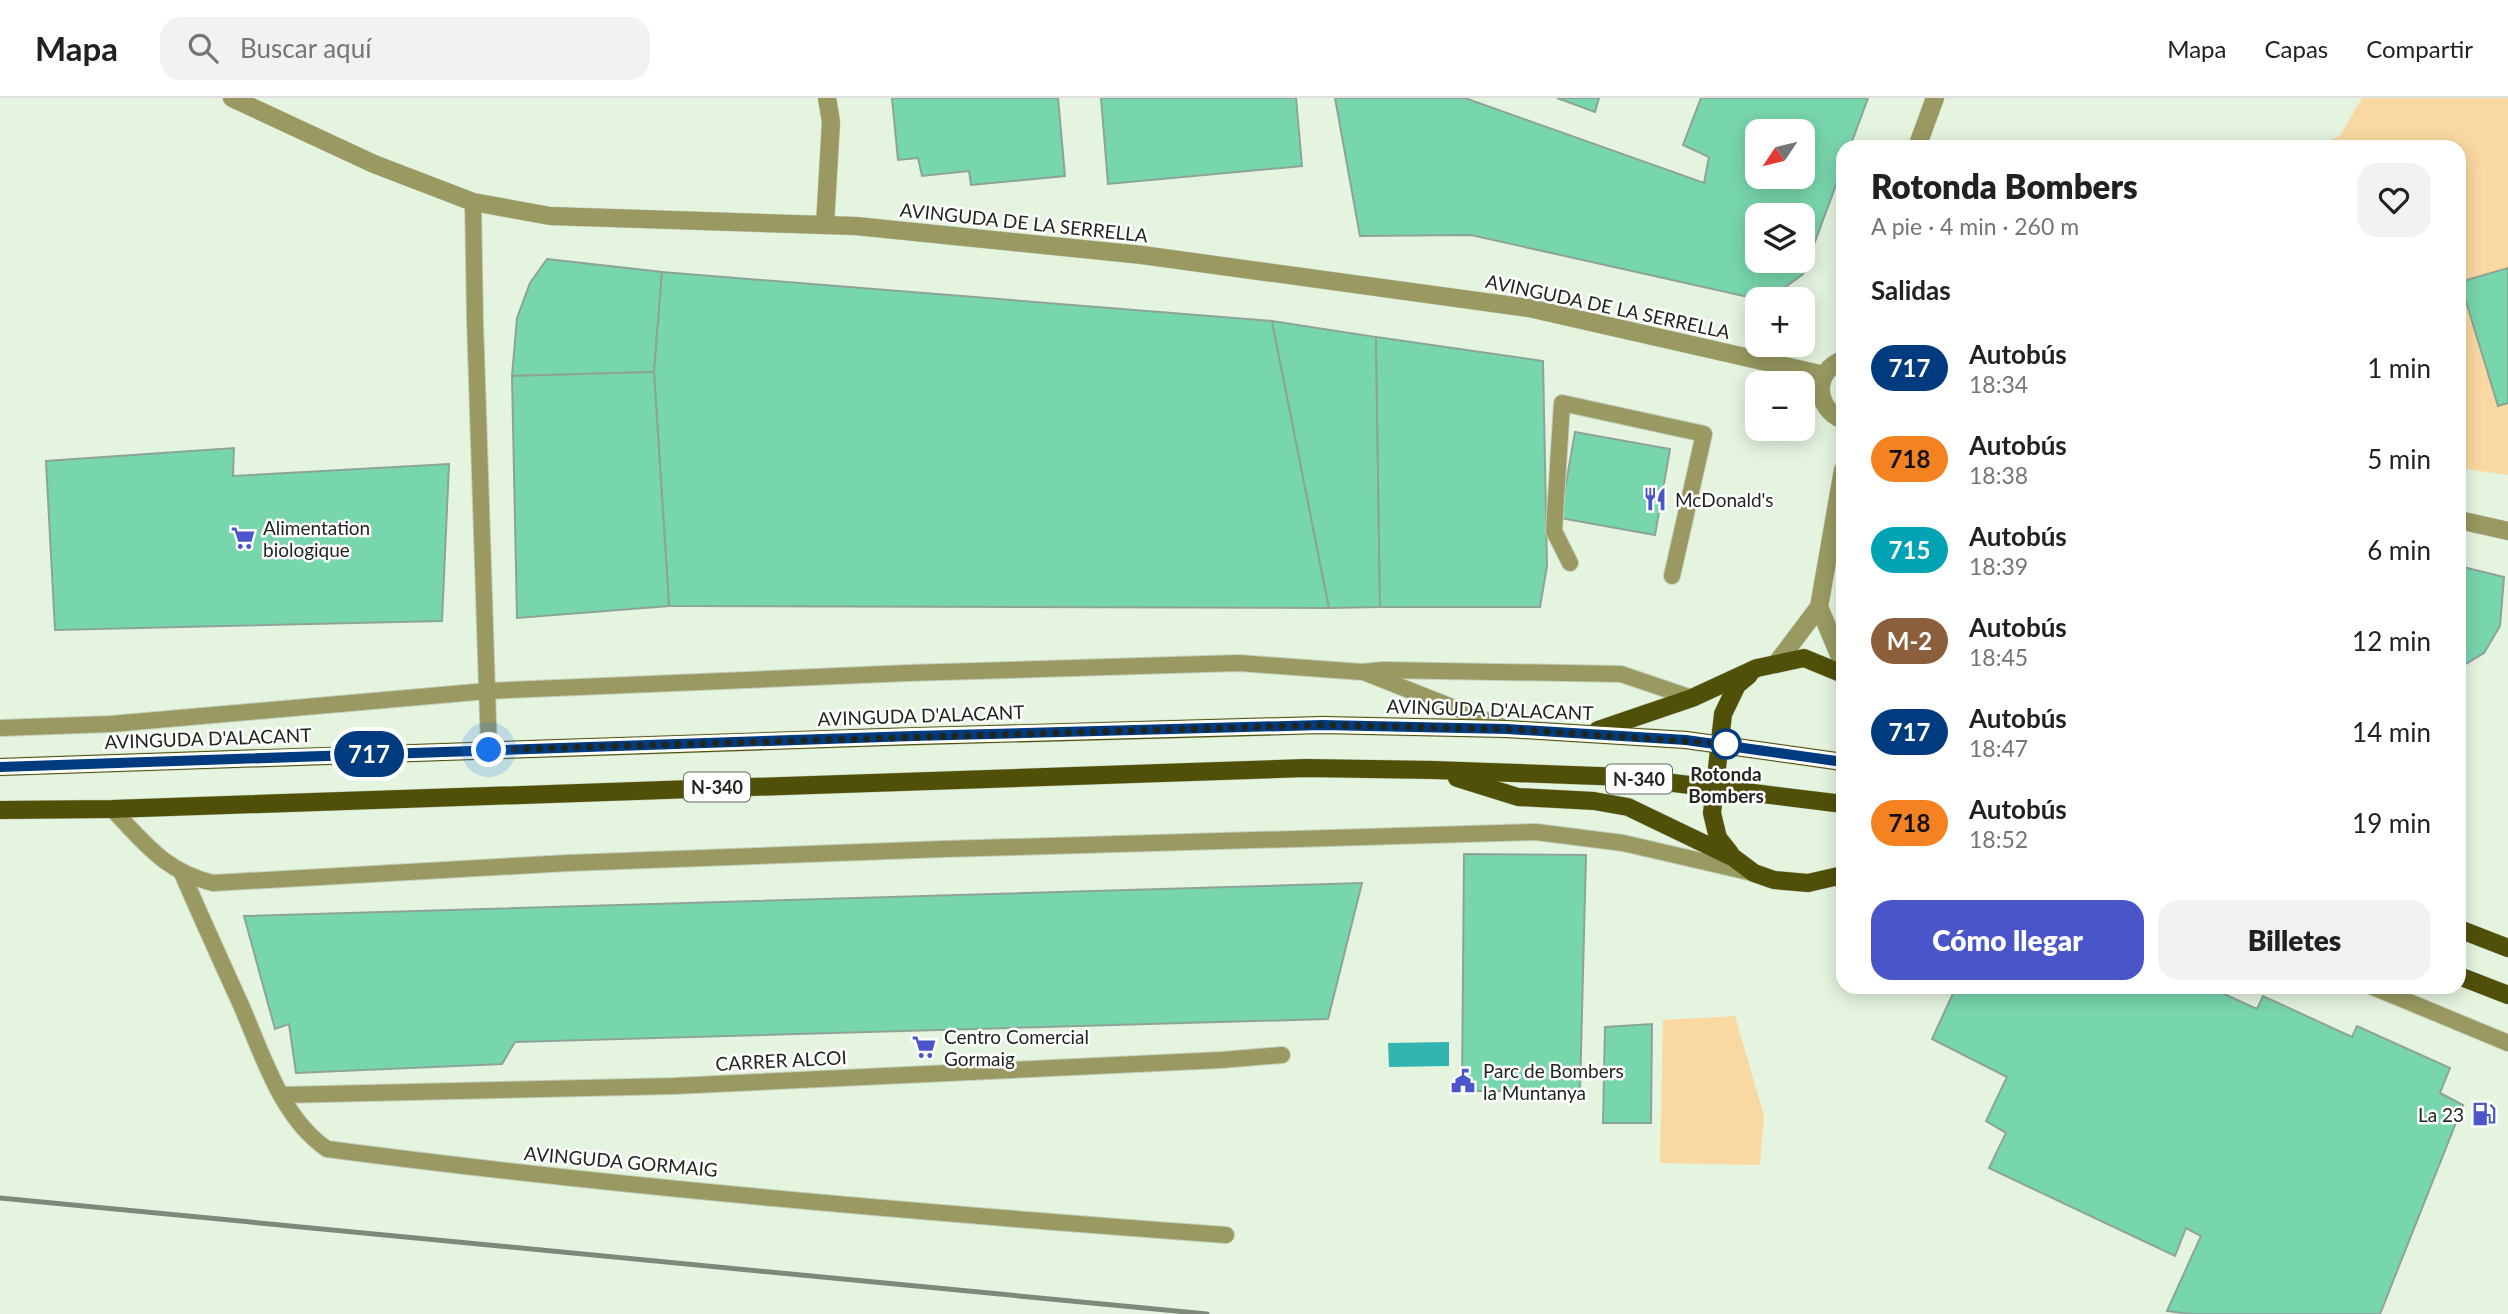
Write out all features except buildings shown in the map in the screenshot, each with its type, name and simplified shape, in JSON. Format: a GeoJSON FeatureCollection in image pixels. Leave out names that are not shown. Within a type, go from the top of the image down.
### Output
{"type":"FeatureCollection","features":[{"type":"Feature","properties":{"kind":"main road"},"geometry":{"type":"LineString","coordinates":[[1588,733],[1692,698],[1757,668],[1804,658],[1836,671]]}},
{"type":"Feature","properties":{"kind":"main road"},"geometry":{"type":"LineString","coordinates":[[1734,858],[1718,838],[1713,813],[1723,714],[1737,685],[1757,668]]}},
{"type":"Feature","properties":{"kind":"main road","name":"AVINGUDA D'ALACANT"},"geometry":{"type":"LineString","coordinates":[[0,766],[1322,725],[1588,733],[1721,744],[1836,761]]}},
{"type":"Feature","properties":{"kind":"main road","name":"N-340"},"geometry":{"type":"LineString","coordinates":[[0,810],[1306,768],[1625,778],[1836,803]]}},
{"type":"Feature","properties":{"kind":"main road"},"geometry":{"type":"LineString","coordinates":[[1434,770],[1518,797],[1594,801],[1628,807],[1734,858],[1754,873],[1789,883],[1808,883],[1836,877]]}},
{"type":"Feature","properties":{"kind":"main road"},"geometry":{"type":"LineString","coordinates":[[2466,932],[2508,948]]}},
{"type":"Feature","properties":{"kind":"main road"},"geometry":{"type":"LineString","coordinates":[[2466,979],[2508,995]]}},
{"type":"Feature","properties":{"kind":"street","name":"AVINGUDA DE LA SERRELLA"},"geometry":{"type":"LineString","coordinates":[[232,98],[374,164],[473,202],[550,216],[825,225],[1142,255],[1529,307],[1824,375]]}},
{"type":"Feature","properties":{"kind":"street"},"geometry":{"type":"LineString","coordinates":[[825,225],[831,122],[827,98]]}},
{"type":"Feature","properties":{"kind":"street"},"geometry":{"type":"LineString","coordinates":[[1920,140],[1935,98]]}},
{"type":"Feature","properties":{"kind":"street"},"geometry":{"type":"LineString","coordinates":[[1836,363],[1830,366],[1824,375],[1820,395],[1824,406],[1836,416]]}},
{"type":"Feature","properties":{"kind":"street"},"geometry":{"type":"LineString","coordinates":[[1776,664],[1819,607],[1836,510]]}},
{"type":"Feature","properties":{"kind":"street"},"geometry":{"type":"LineString","coordinates":[[2466,522],[2508,531]]}},
{"type":"Feature","properties":{"kind":"street"},"geometry":{"type":"LineString","coordinates":[[1819,607],[1836,647]]}},
{"type":"Feature","properties":{"kind":"lane"},"geometry":{"type":"LineString","coordinates":[[473,202],[489,750]]}},
{"type":"Feature","properties":{"kind":"lane"},"geometry":{"type":"LineString","coordinates":[[1570,563],[1554,531],[1562,403],[1704,434],[1672,576]]}},
{"type":"Feature","properties":{"kind":"lane"},"geometry":{"type":"LineString","coordinates":[[0,728],[111,724],[487,691],[908,673],[1239,663],[1362,672],[1383,670],[1621,674],[1692,698]]}},
{"type":"Feature","properties":{"kind":"lane"},"geometry":{"type":"LineString","coordinates":[[1362,672],[1507,729]]}},
{"type":"Feature","properties":{"kind":"lane"},"geometry":{"type":"LineString","coordinates":[[112,808],[162,861],[182,873],[213,883],[568,863],[1536,832],[1623,843],[1754,873]]}},
{"type":"Feature","properties":{"kind":"lane","name":"AVINGUDA GORMAIG"},"geometry":{"type":"LineString","coordinates":[[182,873],[281,1095],[304,1129],[327,1149],[466,1167],[957,1214],[1226,1235]]}},
{"type":"Feature","properties":{"kind":"lane"},"geometry":{"type":"LineString","coordinates":[[2390,994],[2508,1043]]}},
{"type":"Feature","properties":{"kind":"lane","name":"CARRER ALCOI"},"geometry":{"type":"LineString","coordinates":[[281,1095],[701,1085],[1282,1055]]}},
{"type":"Feature","properties":{"kind":"shaded area"},"geometry":{"type":"Polygon","coordinates":[[[2362,98],[2508,98],[2508,475],[2466,469],[2466,140],[2330,140],[2340,136],[2362,98]]]}},
{"type":"Feature","properties":{"kind":"shaded area"},"geometry":{"type":"Polygon","coordinates":[[[1735,1016],[1764,1116],[1760,1165],[1660,1163],[1663,1020],[1735,1016]]]}},
{"type":"Feature","properties":{"kind":"water"},"geometry":{"type":"Polygon","coordinates":[[[1449,1042],[1449,1066],[1389,1067],[1388,1043],[1449,1042]]]}},
{"type":"Feature","properties":{"kind":"railway"},"geometry":{"type":"LineString","coordinates":[[0,1198],[1207,1314]]}},
{"type":"Feature","properties":{"kind":"bus line","name":"717"},"geometry":{"type":"LineString","coordinates":[[0,767],[1322,725],[1588,733],[1686,740],[1836,761]]}},
{"type":"Feature","properties":{"kind":"place","name":"McDonald's"},"geometry":{"type":"Point","coordinates":[1655,499]}},
{"type":"Feature","properties":{"kind":"place","name":"Alimentation biologique"},"geometry":{"type":"Point","coordinates":[243,538]}},
{"type":"Feature","properties":{"kind":"place","name":"Rotonda Bombers"},"geometry":{"type":"Point","coordinates":[1726,744]}},
{"type":"Feature","properties":{"kind":"place","name":"Centro Comercial Gormaig"},"geometry":{"type":"Point","coordinates":[924,1047]}},
{"type":"Feature","properties":{"kind":"place","name":"Parc de Bombers la Muntanya"},"geometry":{"type":"Point","coordinates":[1463,1081]}},
{"type":"Feature","properties":{"kind":"place","name":"La 23"},"geometry":{"type":"Point","coordinates":[2484,1114]}},
{"type":"Feature","properties":{"kind":"route"},"geometry":{"type":"LineString","coordinates":[[489,750],[1322,725],[1507,729],[1726,744]]}}]}
